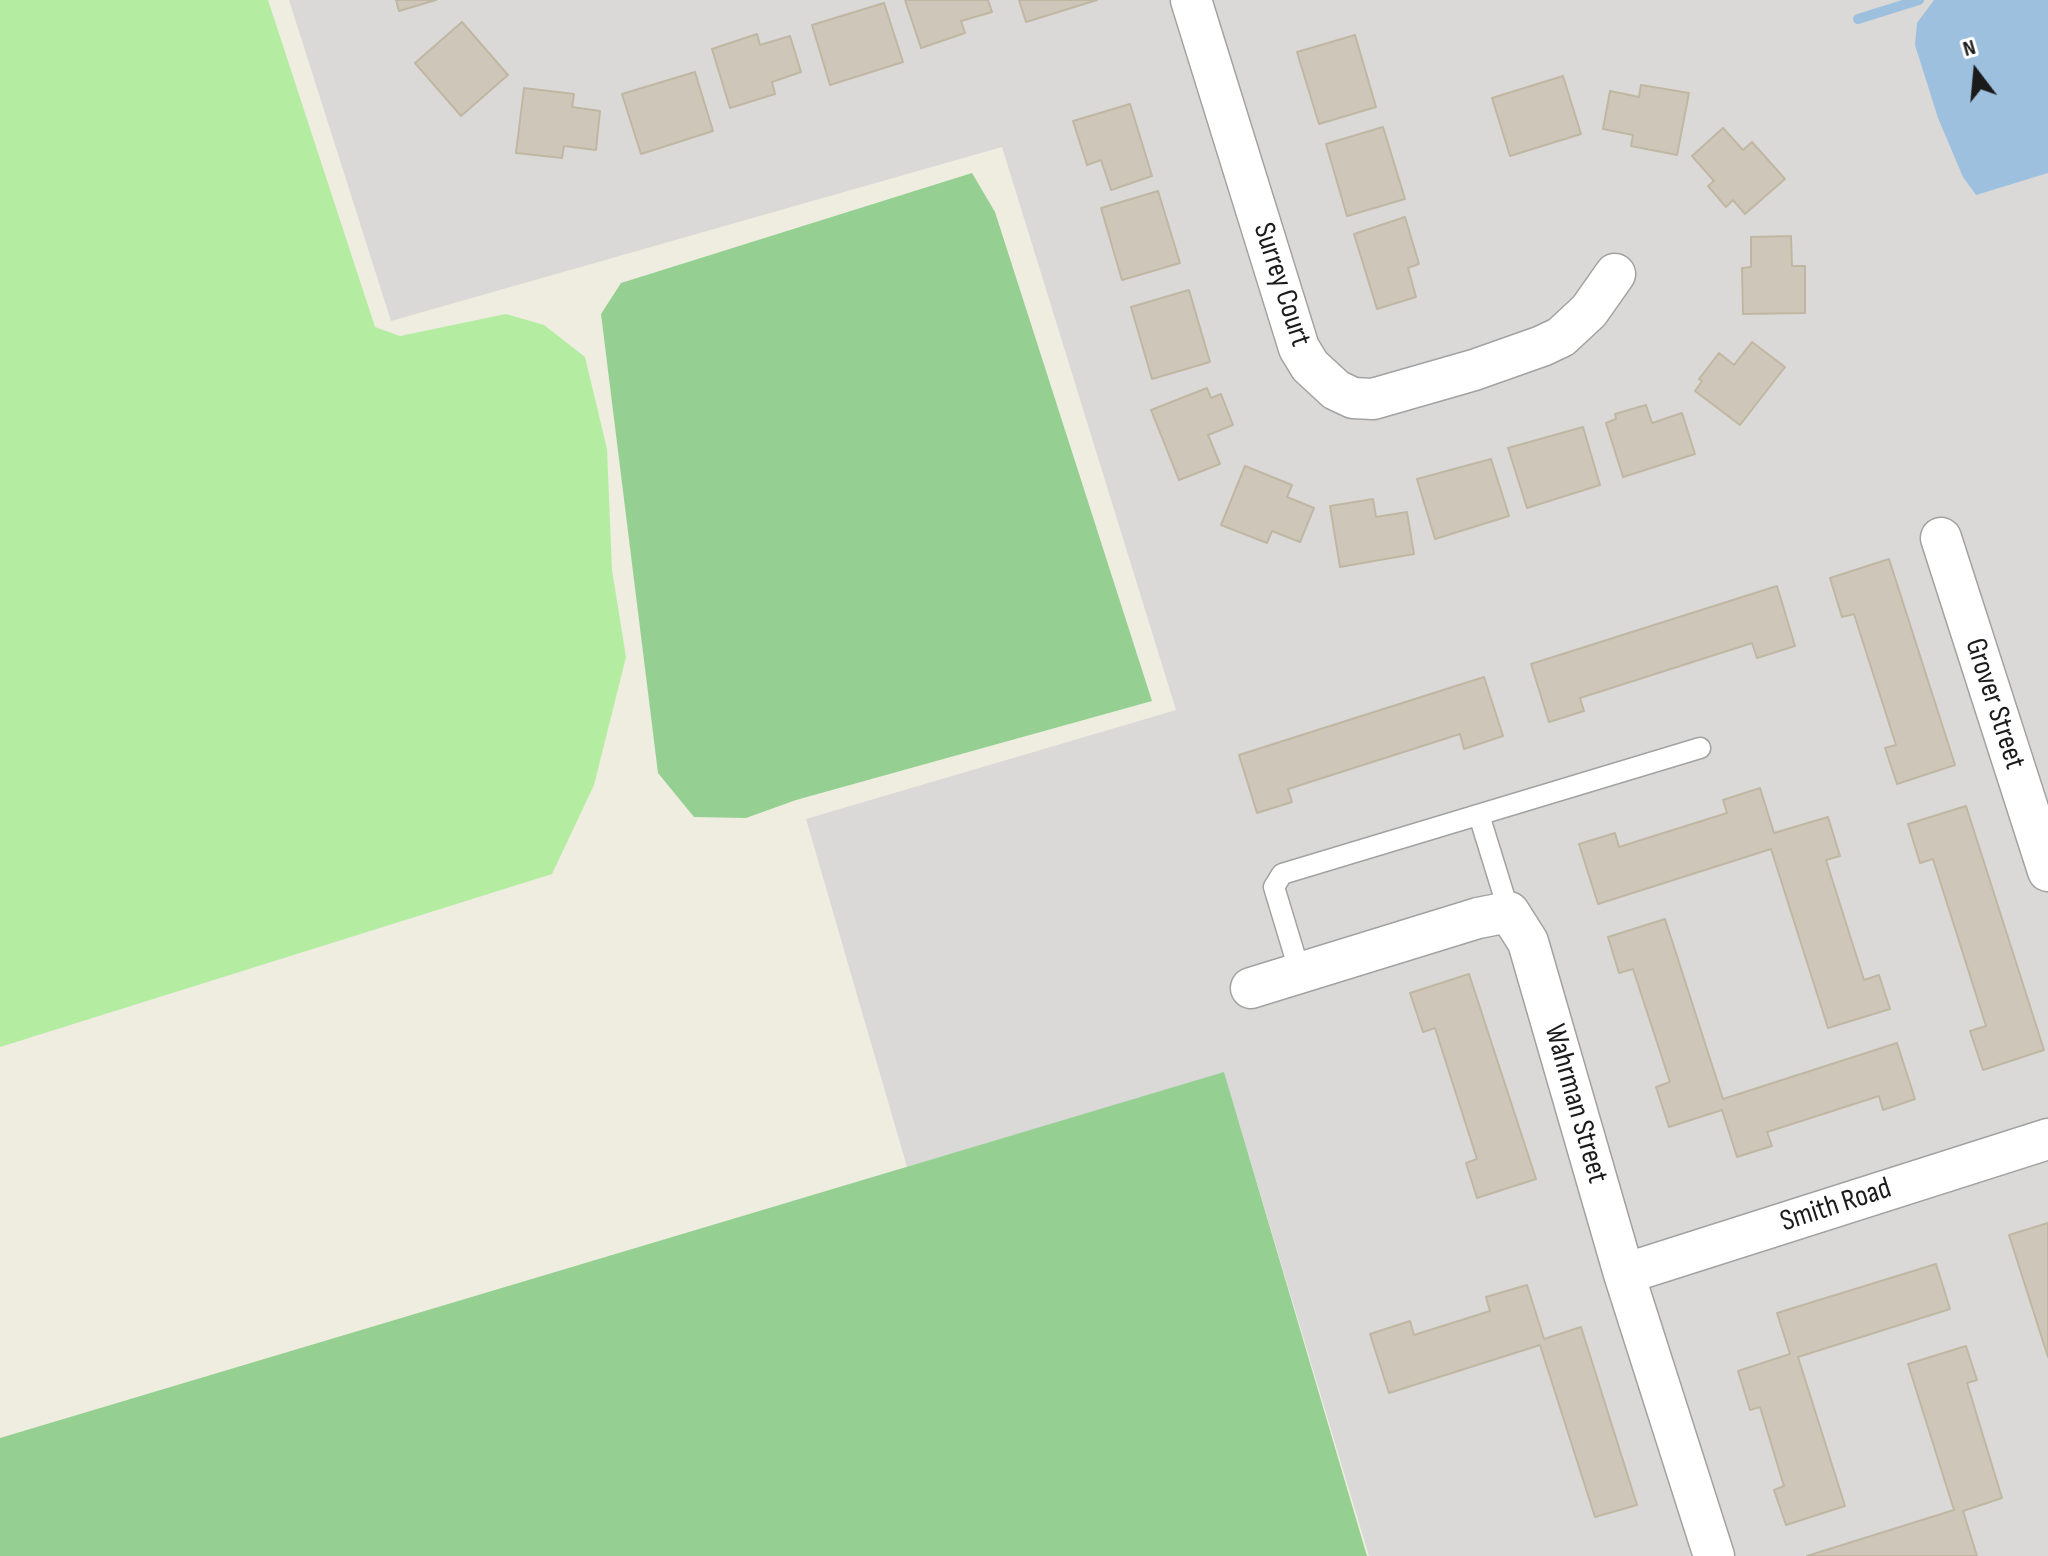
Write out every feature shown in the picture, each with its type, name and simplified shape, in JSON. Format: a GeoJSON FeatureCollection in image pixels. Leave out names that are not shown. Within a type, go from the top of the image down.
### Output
{"type":"FeatureCollection","features":[{"type":"Feature","properties":{"kind":"street","name":"Surrey Court"},"geometry":{"type":"LineString","coordinates":[[1191,0],[1299,348],[1310,366],[1336,390],[1353,398],[1373,399],[1474,370],[1542,346],[1561,337],[1589,311],[1615,274]]}},
{"type":"Feature","properties":{"kind":"street","name":"Grover Street"},"geometry":{"type":"LineString","coordinates":[[1941,538],[2048,871]]}},
{"type":"Feature","properties":{"kind":"street"},"geometry":{"type":"LineString","coordinates":[[1251,988],[1478,918],[1509,912]]}},
{"type":"Feature","properties":{"kind":"street","name":"Wahrman Street"},"geometry":{"type":"LineString","coordinates":[[1509,912],[1528,942],[1624,1274],[1714,1556]]}},
{"type":"Feature","properties":{"kind":"street","name":"Smith Road"},"geometry":{"type":"LineString","coordinates":[[1624,1274],[2048,1139]]}},
{"type":"Feature","properties":{"kind":"lane"},"geometry":{"type":"LineString","coordinates":[[1300,973],[1274,887],[1282,874],[1700,748]]}},
{"type":"Feature","properties":{"kind":"lane"},"geometry":{"type":"LineString","coordinates":[[1479,815],[1509,912]]}},
{"type":"Feature","properties":{"kind":"shaded area"},"geometry":{"type":"Polygon","coordinates":[[[289,0],[2048,0],[2048,1556],[1369,1556],[1224,1073],[907,1167],[806,819],[1176,710],[1002,147],[391,321],[289,0]]]}},
{"type":"Feature","properties":{"kind":"green space"},"geometry":{"type":"Polygon","coordinates":[[[0,0],[268,0],[375,327],[400,336],[506,314],[544,325],[585,357],[607,449],[612,570],[626,657],[594,785],[552,874],[0,1047],[0,0]]]}},
{"type":"Feature","properties":{"kind":"green space"},"geometry":{"type":"Polygon","coordinates":[[[972,173],[995,212],[1152,701],[796,800],[746,818],[694,817],[658,773],[601,314],[621,283],[972,173]]]}},
{"type":"Feature","properties":{"kind":"green space"},"geometry":{"type":"Polygon","coordinates":[[[1224,1072],[1367,1556],[0,1556],[0,1438],[1224,1072]]]}},
{"type":"Feature","properties":{"kind":"water"},"geometry":{"type":"Polygon","coordinates":[[[1934,0],[2048,0],[2048,173],[1976,195],[1963,177],[1938,118],[1915,45],[1917,23],[1934,0]]]}},
{"type":"Feature","properties":{"kind":"building"},"geometry":{"type":"Polygon","coordinates":[[[396,0],[436,0],[399,11],[396,0]]]}},
{"type":"Feature","properties":{"kind":"building"},"geometry":{"type":"Polygon","coordinates":[[[905,0],[988,0],[992,12],[961,21],[965,33],[921,48],[905,0]]]}},
{"type":"Feature","properties":{"kind":"building"},"geometry":{"type":"Polygon","coordinates":[[[1019,0],[1097,0],[1026,22],[1019,0]]]}},
{"type":"Feature","properties":{"kind":"building"},"geometry":{"type":"Polygon","coordinates":[[[884,3],[903,62],[830,85],[812,25],[884,3]]]}},
{"type":"Feature","properties":{"kind":"building"},"geometry":{"type":"Polygon","coordinates":[[[462,22],[508,75],[461,116],[415,63],[462,22]]]}},
{"type":"Feature","properties":{"kind":"building"},"geometry":{"type":"Polygon","coordinates":[[[757,34],[760,45],[790,36],[801,72],[772,82],[775,94],[730,108],[712,49],[757,34]]]}},
{"type":"Feature","properties":{"kind":"building"},"geometry":{"type":"Polygon","coordinates":[[[1355,35],[1376,107],[1319,124],[1297,52],[1355,35]]]}},
{"type":"Feature","properties":{"kind":"building"},"geometry":{"type":"Polygon","coordinates":[[[695,72],[713,131],[641,154],[622,94],[695,72]]]}},
{"type":"Feature","properties":{"kind":"building"},"geometry":{"type":"Polygon","coordinates":[[[1563,76],[1581,134],[1510,156],[1492,98],[1563,76]]]}},
{"type":"Feature","properties":{"kind":"building"},"geometry":{"type":"Polygon","coordinates":[[[1641,85],[1689,93],[1677,155],[1631,146],[1633,135],[1603,129],[1610,91],[1639,97],[1641,85]]]}},
{"type":"Feature","properties":{"kind":"building"},"geometry":{"type":"Polygon","coordinates":[[[524,88],[574,94],[572,107],[600,111],[596,150],[564,146],[562,158],[516,153],[524,88]]]}},
{"type":"Feature","properties":{"kind":"building"},"geometry":{"type":"Polygon","coordinates":[[[1130,104],[1152,176],[1111,190],[1101,160],[1087,165],[1073,121],[1130,104]]]}},
{"type":"Feature","properties":{"kind":"building"},"geometry":{"type":"Polygon","coordinates":[[[1383,127],[1405,199],[1347,216],[1326,144],[1383,127]]]}},
{"type":"Feature","properties":{"kind":"building"},"geometry":{"type":"Polygon","coordinates":[[[1723,128],[1743,150],[1752,142],[1785,179],[1745,214],[1733,200],[1726,207],[1708,186],[1714,181],[1692,156],[1723,128]]]}},
{"type":"Feature","properties":{"kind":"building"},"geometry":{"type":"Polygon","coordinates":[[[1158,191],[1180,263],[1122,280],[1101,208],[1158,191]]]}},
{"type":"Feature","properties":{"kind":"building"},"geometry":{"type":"Polygon","coordinates":[[[1405,217],[1419,264],[1408,268],[1416,297],[1377,309],[1354,234],[1405,217]]]}},
{"type":"Feature","properties":{"kind":"building"},"geometry":{"type":"Polygon","coordinates":[[[1791,236],[1792,266],[1805,266],[1805,313],[1743,314],[1742,268],[1751,267],[1751,237],[1791,236]]]}},
{"type":"Feature","properties":{"kind":"building"},"geometry":{"type":"Polygon","coordinates":[[[1189,290],[1210,362],[1152,379],[1131,307],[1189,290]]]}},
{"type":"Feature","properties":{"kind":"building"},"geometry":{"type":"Polygon","coordinates":[[[1752,342],[1785,367],[1740,425],[1695,391],[1702,381],[1699,379],[1719,353],[1734,365],[1752,342]]]}},
{"type":"Feature","properties":{"kind":"building"},"geometry":{"type":"Polygon","coordinates":[[[1207,388],[1211,398],[1221,394],[1233,425],[1208,435],[1220,464],[1179,480],[1151,410],[1207,388]]]}},
{"type":"Feature","properties":{"kind":"building"},"geometry":{"type":"Polygon","coordinates":[[[1646,405],[1652,423],[1682,413],[1695,454],[1623,477],[1606,423],[1616,419],[1615,414],[1646,405]]]}},
{"type":"Feature","properties":{"kind":"building"},"geometry":{"type":"Polygon","coordinates":[[[1583,427],[1600,485],[1527,508],[1508,448],[1583,427]]]}},
{"type":"Feature","properties":{"kind":"building"},"geometry":{"type":"Polygon","coordinates":[[[1491,459],[1509,516],[1435,539],[1417,479],[1491,459]]]}},
{"type":"Feature","properties":{"kind":"building"},"geometry":{"type":"Polygon","coordinates":[[[1245,466],[1292,485],[1287,497],[1314,508],[1300,542],[1272,531],[1267,543],[1221,525],[1245,466]]]}},
{"type":"Feature","properties":{"kind":"building"},"geometry":{"type":"Polygon","coordinates":[[[1373,499],[1376,517],[1407,512],[1414,554],[1340,567],[1330,506],[1373,499]]]}},
{"type":"Feature","properties":{"kind":"building"},"geometry":{"type":"Polygon","coordinates":[[[1889,559],[1955,765],[1897,784],[1885,748],[1896,745],[1854,614],[1842,617],[1830,578],[1889,559]]]}},
{"type":"Feature","properties":{"kind":"building"},"geometry":{"type":"Polygon","coordinates":[[[1777,586],[1795,646],[1757,658],[1752,643],[1580,698],[1584,711],[1549,722],[1531,664],[1777,586]]]}},
{"type":"Feature","properties":{"kind":"building"},"geometry":{"type":"Polygon","coordinates":[[[1484,677],[1503,736],[1464,749],[1460,734],[1288,789],[1292,802],[1257,813],[1239,755],[1484,677]]]}},
{"type":"Feature","properties":{"kind":"building"},"geometry":{"type":"Polygon","coordinates":[[[1760,788],[1774,833],[1828,817],[1840,856],[1826,860],[1864,980],[1879,975],[1890,1009],[1828,1028],[1771,849],[1598,904],[1579,844],[1615,833],[1619,847],[1727,813],[1723,800],[1760,788]]]}},
{"type":"Feature","properties":{"kind":"building"},"geometry":{"type":"Polygon","coordinates":[[[1966,806],[2044,1050],[1983,1070],[1970,1031],[1986,1026],[1933,859],[1920,863],[1908,824],[1966,806]]]}},
{"type":"Feature","properties":{"kind":"building"},"geometry":{"type":"Polygon","coordinates":[[[1665,919],[1723,1099],[1897,1043],[1915,1099],[1883,1110],[1879,1096],[1767,1132],[1772,1146],[1737,1157],[1722,1110],[1669,1127],[1656,1087],[1670,1082],[1633,969],[1619,973],[1608,937],[1665,919]]]}},
{"type":"Feature","properties":{"kind":"building"},"geometry":{"type":"Polygon","coordinates":[[[1469,974],[1536,1179],[1477,1198],[1466,1163],[1477,1159],[1435,1028],[1423,1032],[1410,993],[1469,974]]]}},
{"type":"Feature","properties":{"kind":"building"},"geometry":{"type":"Polygon","coordinates":[[[2048,1223],[2048,1357],[2009,1235],[2048,1223]]]}},
{"type":"Feature","properties":{"kind":"building"},"geometry":{"type":"Polygon","coordinates":[[[1936,1264],[1950,1309],[1798,1357],[1845,1506],[1786,1525],[1774,1490],[1784,1486],[1760,1407],[1750,1410],[1738,1371],[1790,1354],[1777,1313],[1936,1264]]]}},
{"type":"Feature","properties":{"kind":"building"},"geometry":{"type":"Polygon","coordinates":[[[1527,1285],[1544,1339],[1581,1327],[1637,1505],[1595,1517],[1540,1345],[1389,1393],[1370,1334],[1410,1321],[1414,1335],[1490,1311],[1486,1297],[1527,1285]]]}},
{"type":"Feature","properties":{"kind":"building"},"geometry":{"type":"Polygon","coordinates":[[[1966,1346],[1977,1380],[1967,1383],[2002,1498],[1963,1511],[1977,1556],[1807,1556],[1954,1510],[1908,1364],[1966,1346]]]}},
{"type":"Feature","properties":{"kind":"waterway"},"geometry":{"type":"LineString","coordinates":[[1858,19],[1919,0]]}}]}
